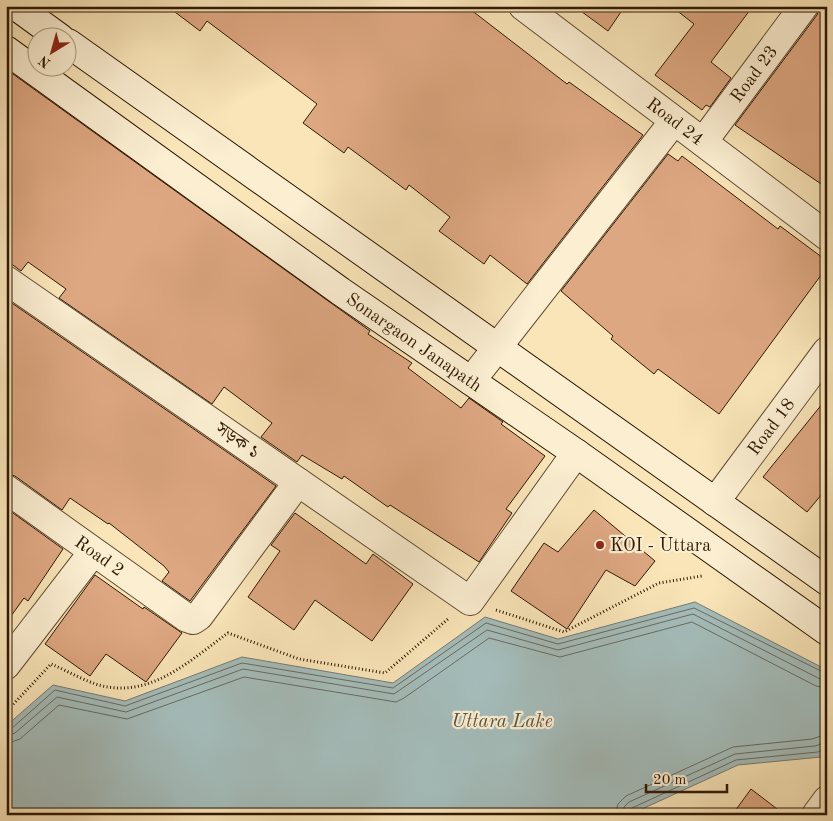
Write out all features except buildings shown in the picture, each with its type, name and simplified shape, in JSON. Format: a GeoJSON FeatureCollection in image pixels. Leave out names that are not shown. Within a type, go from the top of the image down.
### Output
{"type":"FeatureCollection","features":[{"type":"Feature","properties":{"kind":"street"},"geometry":{"type":"LineString","coordinates":[[16,6],[46,28]]}},
{"type":"Feature","properties":{"kind":"street","name":"Road 23"},"geometry":{"type":"LineString","coordinates":[[703,142],[804,6]]}},
{"type":"Feature","properties":{"kind":"street","name":"Road 24"},"geometry":{"type":"LineString","coordinates":[[529,8],[674,121],[827,236]]}},
{"type":"Feature","properties":{"kind":"street","name":"Sonargaon Janapath"},"geometry":{"type":"LineString","coordinates":[[6,50],[340,291],[576,453],[827,631]]}},
{"type":"Feature","properties":{"kind":"street"},"geometry":{"type":"LineString","coordinates":[[78,50],[827,581]]}},
{"type":"Feature","properties":{"kind":"street"},"geometry":{"type":"LineString","coordinates":[[471,381],[674,121]]}},
{"type":"Feature","properties":{"kind":"street","name":"সড়ক ১"},"geometry":{"type":"LineString","coordinates":[[6,280],[470,601]]}},
{"type":"Feature","properties":{"kind":"street","name":"Road 18"},"geometry":{"type":"LineString","coordinates":[[715,502],[827,351]]}},
{"type":"Feature","properties":{"kind":"street"},"geometry":{"type":"LineString","coordinates":[[470,601],[576,453]]}},
{"type":"Feature","properties":{"kind":"street","name":"Road 2"},"geometry":{"type":"LineString","coordinates":[[6,490],[187,618],[194,620],[199,616],[298,482]]}},
{"type":"Feature","properties":{"kind":"street"},"geometry":{"type":"LineString","coordinates":[[6,665],[93,552]]}},
{"type":"Feature","properties":{"kind":"street"},"geometry":{"type":"LineString","coordinates":[[816,815],[827,800]]}},
{"type":"Feature","properties":{"kind":"path"},"geometry":{"type":"LineString","coordinates":[[6,712],[51,664],[108,688],[141,688],[170,674],[228,633],[299,659],[386,673],[470,601],[564,632],[659,583],[707,575]]}},
{"type":"Feature","properties":{"kind":"water","name":"Uttara Lake"},"geometry":{"type":"Polygon","coordinates":[[[695,602],[827,670],[827,751],[821,757],[738,765],[629,815],[6,815],[6,726],[53,685],[125,701],[242,657],[393,683],[485,617],[558,639],[695,602]]]}},
{"type":"Feature","properties":{"kind":"place","name":"KOI - Uttara"},"geometry":{"type":"Point","coordinates":[600,545]}}]}
